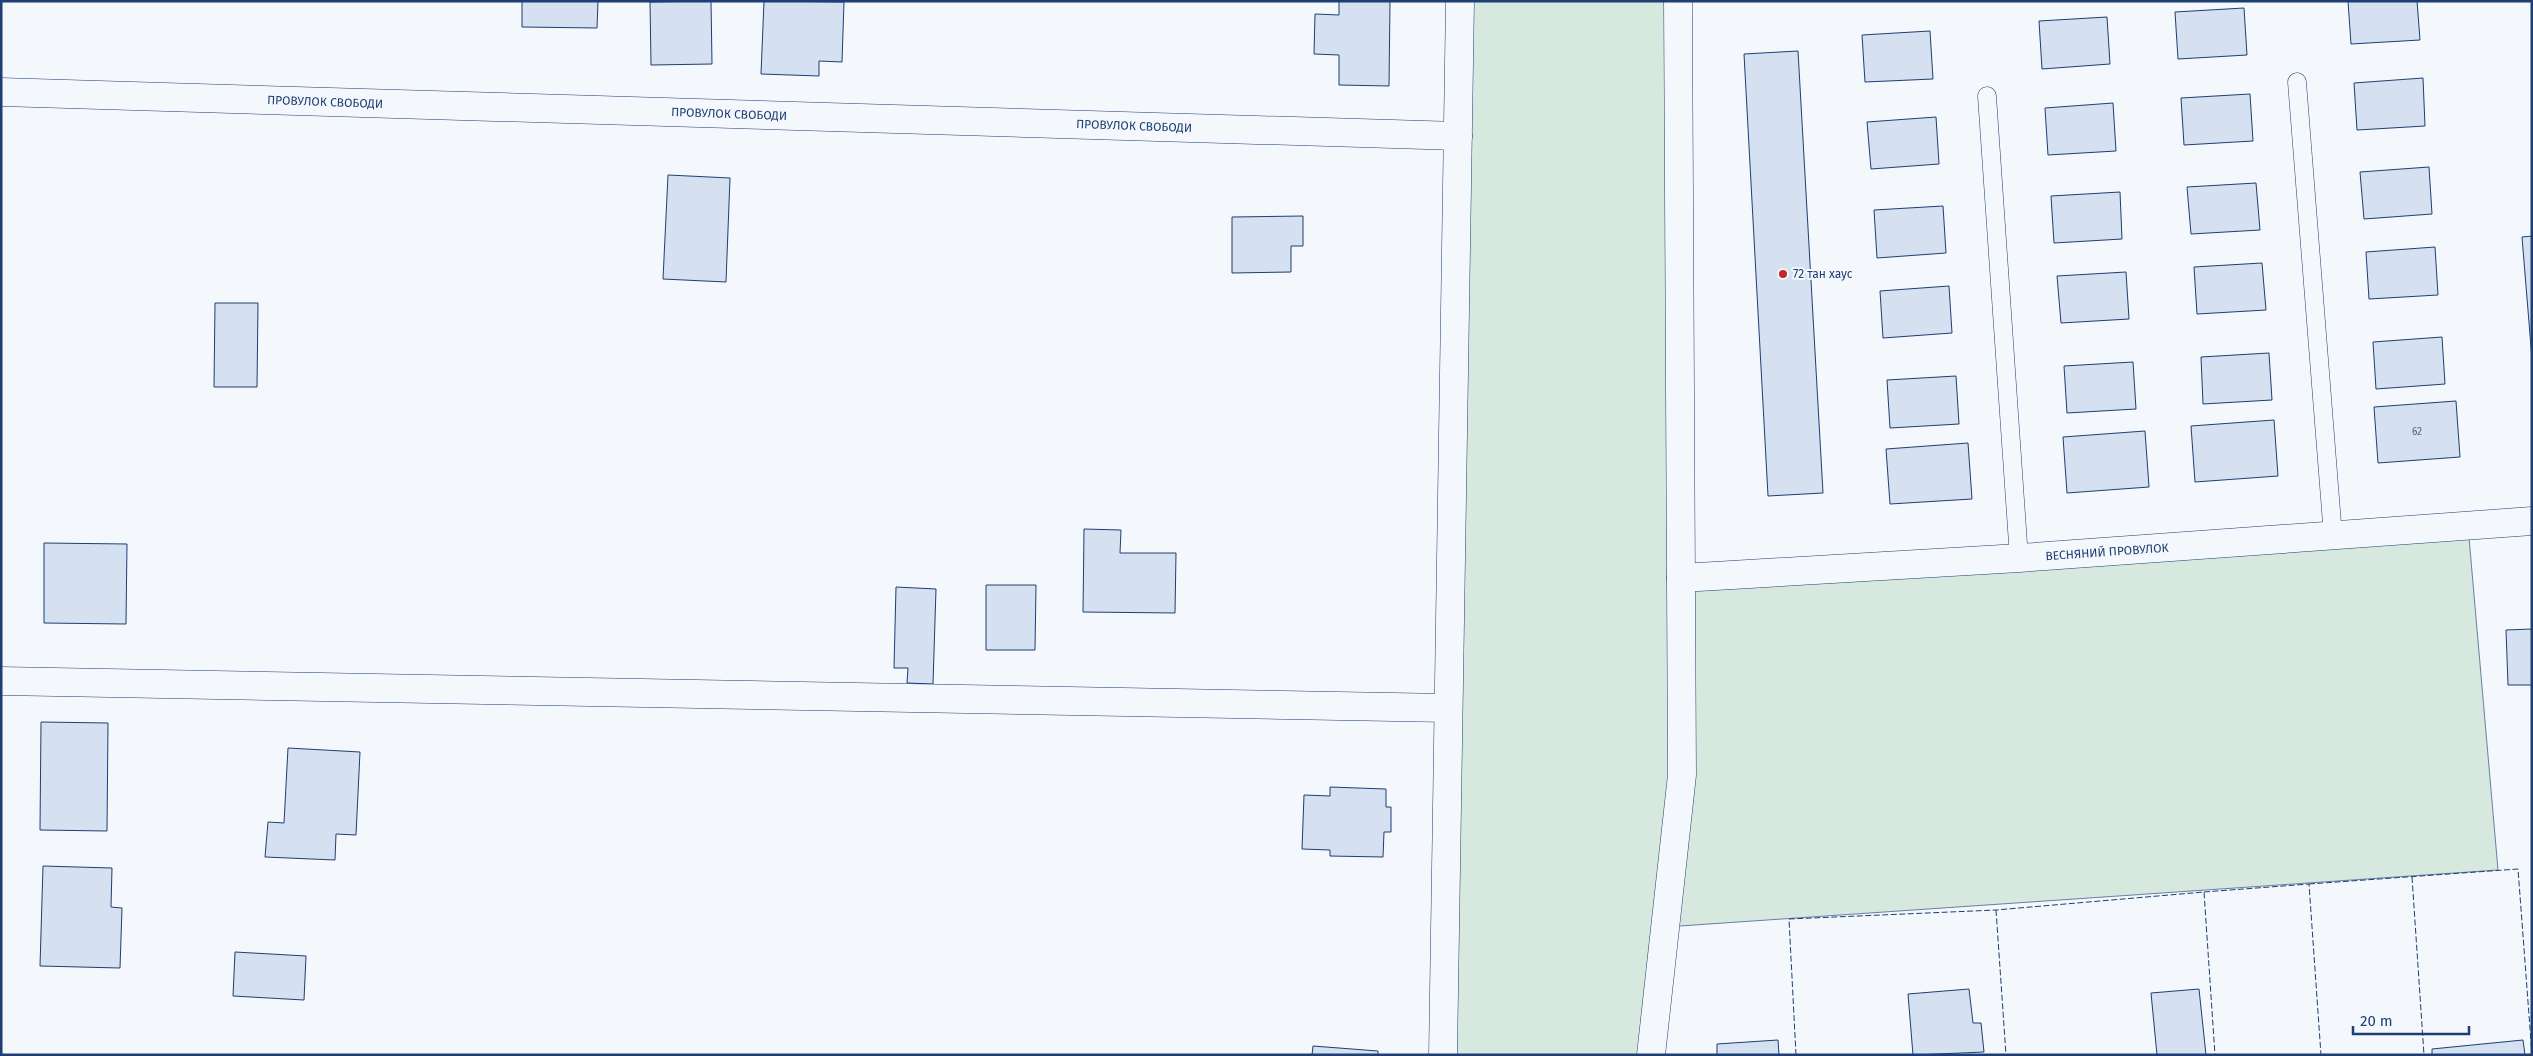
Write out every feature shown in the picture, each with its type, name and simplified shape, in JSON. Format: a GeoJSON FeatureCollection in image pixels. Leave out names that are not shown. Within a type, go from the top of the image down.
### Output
{"type":"FeatureCollection","features":[{"type":"Feature","properties":{"kind":"street"},"geometry":{"type":"LineString","coordinates":[[1443,1055],[1460,1]]}},
{"type":"Feature","properties":{"kind":"street"},"geometry":{"type":"LineString","coordinates":[[1651,1055],[1682,775],[1678,1]]}},
{"type":"Feature","properties":{"kind":"street","name":"ПРОВУЛОК СВОБОДИ"},"geometry":{"type":"LineString","coordinates":[[1,92],[1458,136]]}},
{"type":"Feature","properties":{"kind":"street","name":"ВЕСНЯНИЙ ПРОВУЛОК"},"geometry":{"type":"LineString","coordinates":[[1681,578],[2019,558],[2532,521]]}},
{"type":"Feature","properties":{"kind":"street"},"geometry":{"type":"LineString","coordinates":[[1,681],[1448,708]]}},
{"type":"Feature","properties":{"kind":"lane"},"geometry":{"type":"LineString","coordinates":[[2297,82],[2333,536]]}},
{"type":"Feature","properties":{"kind":"lane"},"geometry":{"type":"LineString","coordinates":[[1987,96],[2019,558]]}},
{"type":"Feature","properties":{"kind":"shaded area"},"geometry":{"type":"Polygon","coordinates":[[[1460,1],[1678,1],[1681,578],[2468,526],[2498,870],[1665,927],[1651,1055],[1443,1055],[1460,1]]]}},
{"type":"Feature","properties":{"kind":"building"},"geometry":{"type":"Polygon","coordinates":[[[522,1],[598,1],[597,28],[522,27],[522,1]]]}},
{"type":"Feature","properties":{"kind":"building"},"geometry":{"type":"Polygon","coordinates":[[[711,1],[712,64],[651,65],[650,2],[711,1]]]}},
{"type":"Feature","properties":{"kind":"building"},"geometry":{"type":"Polygon","coordinates":[[[764,1],[844,2],[842,62],[819,61],[819,76],[761,74],[764,1]]]}},
{"type":"Feature","properties":{"kind":"building"},"geometry":{"type":"Polygon","coordinates":[[[1339,1],[1390,1],[1389,86],[1339,85],[1339,55],[1314,54],[1315,14],[1339,15],[1339,1]]]}},
{"type":"Feature","properties":{"kind":"building"},"geometry":{"type":"Polygon","coordinates":[[[2348,1],[2417,1],[2420,40],[2351,44],[2348,1]]]}},
{"type":"Feature","properties":{"kind":"building"},"geometry":{"type":"Polygon","coordinates":[[[2244,8],[2247,55],[2178,59],[2175,12],[2244,8]]]}},
{"type":"Feature","properties":{"kind":"building"},"geometry":{"type":"Polygon","coordinates":[[[2107,17],[2110,64],[2042,69],[2039,21],[2107,17]]]}},
{"type":"Feature","properties":{"kind":"building"},"geometry":{"type":"Polygon","coordinates":[[[1930,31],[1933,79],[1865,82],[1862,35],[1930,31]]]}},
{"type":"Feature","properties":{"kind":"building","name":"72 тан хаус"},"geometry":{"type":"Polygon","coordinates":[[[1798,51],[1823,493],[1768,496],[1744,54],[1798,51]]]}},
{"type":"Feature","properties":{"kind":"building"},"geometry":{"type":"Polygon","coordinates":[[[2423,78],[2425,126],[2357,130],[2354,83],[2423,78]]]}},
{"type":"Feature","properties":{"kind":"building"},"geometry":{"type":"Polygon","coordinates":[[[2250,94],[2253,141],[2184,145],[2181,98],[2250,94]]]}},
{"type":"Feature","properties":{"kind":"building"},"geometry":{"type":"Polygon","coordinates":[[[2113,103],[2116,151],[2048,155],[2045,108],[2113,103]]]}},
{"type":"Feature","properties":{"kind":"building"},"geometry":{"type":"Polygon","coordinates":[[[1936,117],[1939,164],[1871,169],[1867,122],[1936,117]]]}},
{"type":"Feature","properties":{"kind":"building"},"geometry":{"type":"Polygon","coordinates":[[[2429,167],[2432,214],[2364,219],[2360,172],[2429,167]]]}},
{"type":"Feature","properties":{"kind":"building"},"geometry":{"type":"Polygon","coordinates":[[[668,175],[730,178],[726,282],[663,279],[668,175]]]}},
{"type":"Feature","properties":{"kind":"building"},"geometry":{"type":"Polygon","coordinates":[[[2256,183],[2260,230],[2191,234],[2187,187],[2256,183]]]}},
{"type":"Feature","properties":{"kind":"building"},"geometry":{"type":"Polygon","coordinates":[[[2120,192],[2122,239],[2054,243],[2051,196],[2120,192]]]}},
{"type":"Feature","properties":{"kind":"building"},"geometry":{"type":"Polygon","coordinates":[[[1943,206],[1946,253],[1877,258],[1874,210],[1943,206]]]}},
{"type":"Feature","properties":{"kind":"building"},"geometry":{"type":"Polygon","coordinates":[[[1303,216],[1303,246],[1291,246],[1291,272],[1232,273],[1232,217],[1303,216]]]}},
{"type":"Feature","properties":{"kind":"building"},"geometry":{"type":"Polygon","coordinates":[[[2532,236],[2532,359],[2522,237],[2532,236]]]}},
{"type":"Feature","properties":{"kind":"building"},"geometry":{"type":"Polygon","coordinates":[[[2435,247],[2438,295],[2369,299],[2366,252],[2435,247]]]}},
{"type":"Feature","properties":{"kind":"building"},"geometry":{"type":"Polygon","coordinates":[[[2262,263],[2266,310],[2197,314],[2194,267],[2262,263]]]}},
{"type":"Feature","properties":{"kind":"building"},"geometry":{"type":"Polygon","coordinates":[[[2126,272],[2129,319],[2061,323],[2057,276],[2126,272]]]}},
{"type":"Feature","properties":{"kind":"building"},"geometry":{"type":"Polygon","coordinates":[[[1949,286],[1952,333],[1883,338],[1880,291],[1949,286]]]}},
{"type":"Feature","properties":{"kind":"building"},"geometry":{"type":"Polygon","coordinates":[[[215,303],[258,303],[257,387],[214,387],[215,303]]]}},
{"type":"Feature","properties":{"kind":"building"},"geometry":{"type":"Polygon","coordinates":[[[2442,337],[2445,384],[2376,389],[2373,342],[2442,337]]]}},
{"type":"Feature","properties":{"kind":"building"},"geometry":{"type":"Polygon","coordinates":[[[2269,353],[2272,400],[2203,404],[2201,357],[2269,353]]]}},
{"type":"Feature","properties":{"kind":"building"},"geometry":{"type":"Polygon","coordinates":[[[2133,362],[2136,409],[2067,413],[2064,366],[2133,362]]]}},
{"type":"Feature","properties":{"kind":"building"},"geometry":{"type":"Polygon","coordinates":[[[1956,376],[1959,424],[1890,428],[1887,380],[1956,376]]]}},
{"type":"Feature","properties":{"kind":"building"},"geometry":{"type":"Polygon","coordinates":[[[2456,401],[2460,457],[2378,463],[2374,407],[2456,401]]]}},
{"type":"Feature","properties":{"kind":"building"},"geometry":{"type":"Polygon","coordinates":[[[2274,420],[2278,476],[2195,482],[2191,426],[2274,420]]]}},
{"type":"Feature","properties":{"kind":"building"},"geometry":{"type":"Polygon","coordinates":[[[2145,431],[2149,487],[2067,493],[2063,437],[2145,431]]]}},
{"type":"Feature","properties":{"kind":"building"},"geometry":{"type":"Polygon","coordinates":[[[1968,443],[1972,499],[1890,504],[1886,449],[1968,443]]]}},
{"type":"Feature","properties":{"kind":"building"},"geometry":{"type":"Polygon","coordinates":[[[1084,529],[1121,530],[1120,553],[1176,553],[1175,613],[1083,612],[1084,529]]]}},
{"type":"Feature","properties":{"kind":"building"},"geometry":{"type":"Polygon","coordinates":[[[44,543],[127,544],[126,624],[44,623],[44,543]]]}},
{"type":"Feature","properties":{"kind":"building"},"geometry":{"type":"Polygon","coordinates":[[[986,585],[1036,585],[1035,650],[986,650],[986,585]]]}},
{"type":"Feature","properties":{"kind":"building"},"geometry":{"type":"Polygon","coordinates":[[[896,587],[936,589],[933,684],[907,683],[908,668],[894,668],[896,587]]]}},
{"type":"Feature","properties":{"kind":"building"},"geometry":{"type":"Polygon","coordinates":[[[2532,629],[2532,685],[2508,685],[2506,630],[2532,629]]]}},
{"type":"Feature","properties":{"kind":"building"},"geometry":{"type":"Polygon","coordinates":[[[41,722],[108,723],[107,831],[40,830],[41,722]]]}},
{"type":"Feature","properties":{"kind":"building"},"geometry":{"type":"Polygon","coordinates":[[[288,748],[360,752],[356,835],[336,834],[335,860],[265,857],[268,822],[284,823],[288,748]]]}},
{"type":"Feature","properties":{"kind":"building"},"geometry":{"type":"Polygon","coordinates":[[[1330,787],[1386,789],[1386,807],[1391,807],[1391,832],[1384,832],[1383,857],[1330,856],[1330,850],[1302,849],[1304,795],[1330,796],[1330,787]]]}},
{"type":"Feature","properties":{"kind":"building"},"geometry":{"type":"Polygon","coordinates":[[[43,866],[112,868],[111,907],[122,908],[120,968],[40,966],[43,866]]]}},
{"type":"Feature","properties":{"kind":"building"},"geometry":{"type":"Polygon","coordinates":[[[235,952],[306,956],[304,1000],[233,996],[235,952]]]}},
{"type":"Feature","properties":{"kind":"building"},"geometry":{"type":"Polygon","coordinates":[[[1969,989],[1973,1023],[1981,1023],[1984,1052],[1913,1055],[1908,994],[1969,989]]]}},
{"type":"Feature","properties":{"kind":"building"},"geometry":{"type":"Polygon","coordinates":[[[2199,989],[2206,1055],[2157,1055],[2151,993],[2199,989]]]}},
{"type":"Feature","properties":{"kind":"building"},"geometry":{"type":"Polygon","coordinates":[[[1778,1040],[1779,1055],[1717,1055],[1717,1044],[1778,1040]]]}},
{"type":"Feature","properties":{"kind":"building"},"geometry":{"type":"Polygon","coordinates":[[[2523,1040],[2525,1055],[2432,1055],[2432,1049],[2523,1040]]]}},
{"type":"Feature","properties":{"kind":"building"},"geometry":{"type":"Polygon","coordinates":[[[1313,1046],[1378,1051],[1378,1055],[1312,1055],[1313,1046]]]}},
{"type":"Feature","properties":{"kind":"fence"},"geometry":{"type":"LineString","coordinates":[[2309,884],[2518,869],[2532,1055]]}},
{"type":"Feature","properties":{"kind":"fence"},"geometry":{"type":"LineString","coordinates":[[2412,877],[2424,1055]]}},
{"type":"Feature","properties":{"kind":"fence"},"geometry":{"type":"LineString","coordinates":[[2204,892],[2309,884],[2321,1055]]}},
{"type":"Feature","properties":{"kind":"fence"},"geometry":{"type":"LineString","coordinates":[[1796,1055],[1789,919],[1996,910],[2204,892],[2215,1055]]}},
{"type":"Feature","properties":{"kind":"fence"},"geometry":{"type":"LineString","coordinates":[[1996,910],[2006,1055]]}},
{"type":"Feature","properties":{"kind":"place","name":"72 тан хаус"},"geometry":{"type":"Point","coordinates":[1783,274]}}]}
